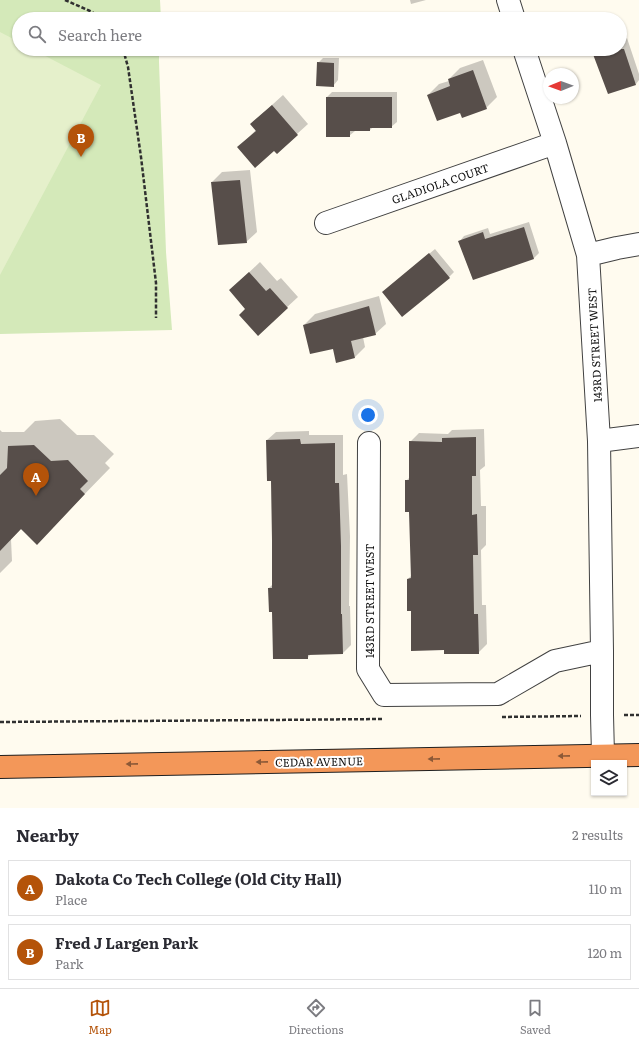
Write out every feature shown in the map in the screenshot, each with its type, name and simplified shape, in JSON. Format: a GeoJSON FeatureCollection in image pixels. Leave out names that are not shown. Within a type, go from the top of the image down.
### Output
{"type":"FeatureCollection","features":[{"type":"Feature","properties":{"kind":"highway","name":"CEDAR AVENUE"},"geometry":{"type":"LineString","coordinates":[[0,767],[639,755]]}},
{"type":"Feature","properties":{"kind":"highway"},"geometry":{"type":"LineString","coordinates":[[0,782],[83,765]]}},
{"type":"Feature","properties":{"kind":"street"},"geometry":{"type":"LineString","coordinates":[[508,0],[512,12]]}},
{"type":"Feature","properties":{"kind":"street","name":"143RD STREET WEST"},"geometry":{"type":"LineString","coordinates":[[526,56],[555,143],[588,255],[599,441],[603,755]]}},
{"type":"Feature","properties":{"kind":"street","name":"GLADIOLA COURT"},"geometry":{"type":"LineString","coordinates":[[326,223],[555,143]]}},
{"type":"Feature","properties":{"kind":"street"},"geometry":{"type":"LineString","coordinates":[[588,255],[639,244]]}},
{"type":"Feature","properties":{"kind":"street"},"geometry":{"type":"LineString","coordinates":[[599,441],[639,436]]}},
{"type":"Feature","properties":{"kind":"street","name":"143RD STREET WEST"},"geometry":{"type":"LineString","coordinates":[[369,443],[368,668],[384,694],[498,694],[555,661],[602,651]]}},
{"type":"Feature","properties":{"kind":"path"},"geometry":{"type":"LineString","coordinates":[[65,0],[92,12]]}},
{"type":"Feature","properties":{"kind":"path"},"geometry":{"type":"LineString","coordinates":[[125,56],[128,67],[141,157],[156,283],[156,318]]}},
{"type":"Feature","properties":{"kind":"path"},"geometry":{"type":"LineString","coordinates":[[495,717],[639,715]]}},
{"type":"Feature","properties":{"kind":"path"},"geometry":{"type":"LineString","coordinates":[[0,722],[386,718]]}},
{"type":"Feature","properties":{"kind":"green space"},"geometry":{"type":"Polygon","coordinates":[[[0,0],[160,0],[161,12],[12,12],[12,56],[159,56],[166,252],[172,330],[0,334],[0,0]]]}},
{"type":"Feature","properties":{"kind":"green space"},"geometry":{"type":"Polygon","coordinates":[[[0,32],[12,38],[12,56],[45,56],[101,85],[0,275],[0,32]]]}},
{"type":"Feature","properties":{"kind":"building"},"geometry":{"type":"Polygon","coordinates":[[[594,56],[626,56],[636,85],[608,94],[594,56]]]}},
{"type":"Feature","properties":{"kind":"building"},"geometry":{"type":"Polygon","coordinates":[[[317,62],[334,63],[334,87],[316,86],[317,62]]]}},
{"type":"Feature","properties":{"kind":"building"},"geometry":{"type":"Polygon","coordinates":[[[473,70],[487,109],[462,118],[460,113],[437,121],[427,95],[450,86],[448,79],[473,70]]]}},
{"type":"Feature","properties":{"kind":"building"},"geometry":{"type":"Polygon","coordinates":[[[326,97],[392,97],[392,128],[370,128],[370,131],[350,131],[350,137],[326,137],[326,97]]]}},
{"type":"Feature","properties":{"kind":"building"},"geometry":{"type":"Polygon","coordinates":[[[272,105],[298,135],[277,154],[274,151],[255,168],[237,147],[256,131],[250,124],[272,105]]]}},
{"type":"Feature","properties":{"kind":"building"},"geometry":{"type":"Polygon","coordinates":[[[240,180],[247,243],[218,245],[211,182],[240,180]]]}},
{"type":"Feature","properties":{"kind":"building"},"geometry":{"type":"Polygon","coordinates":[[[524,227],[534,259],[473,280],[458,241],[483,232],[485,239],[524,227]]]}},
{"type":"Feature","properties":{"kind":"building"},"geometry":{"type":"Polygon","coordinates":[[[429,253],[450,278],[402,317],[382,292],[429,253]]]}},
{"type":"Feature","properties":{"kind":"building"},"geometry":{"type":"Polygon","coordinates":[[[249,272],[266,291],[270,288],[288,308],[258,336],[239,315],[245,309],[229,290],[249,272]]]}},
{"type":"Feature","properties":{"kind":"building"},"geometry":{"type":"Polygon","coordinates":[[[369,306],[376,335],[351,341],[355,358],[336,363],[333,349],[310,354],[303,325],[369,306]]]}},
{"type":"Feature","properties":{"kind":"building"},"geometry":{"type":"Polygon","coordinates":[[[476,437],[476,476],[472,476],[472,515],[477,514],[478,555],[473,555],[474,614],[478,614],[479,654],[444,654],[444,650],[411,651],[411,611],[407,611],[407,579],[411,578],[409,512],[405,512],[405,480],[409,480],[409,441],[442,442],[442,438],[476,437]]]}},
{"type":"Feature","properties":{"kind":"building"},"geometry":{"type":"Polygon","coordinates":[[[300,439],[301,444],[335,443],[335,483],[339,483],[343,654],[308,655],[308,659],[273,659],[272,612],[269,612],[268,588],[272,588],[271,481],[267,481],[266,440],[300,439]]]}},
{"type":"Feature","properties":{"kind":"building"},"geometry":{"type":"Polygon","coordinates":[[[34,445],[51,461],[68,460],[88,481],[80,489],[85,494],[37,545],[21,529],[0,551],[0,475],[7,468],[8,446],[34,445]]]}},
{"type":"Feature","properties":{"kind":"place","name":"Fred J Largen Park"},"geometry":{"type":"Point","coordinates":[81,157]}},
{"type":"Feature","properties":{"kind":"place","name":"Dakota Co Tech College (Old City Hall)"},"geometry":{"type":"Point","coordinates":[36,496]}}]}
